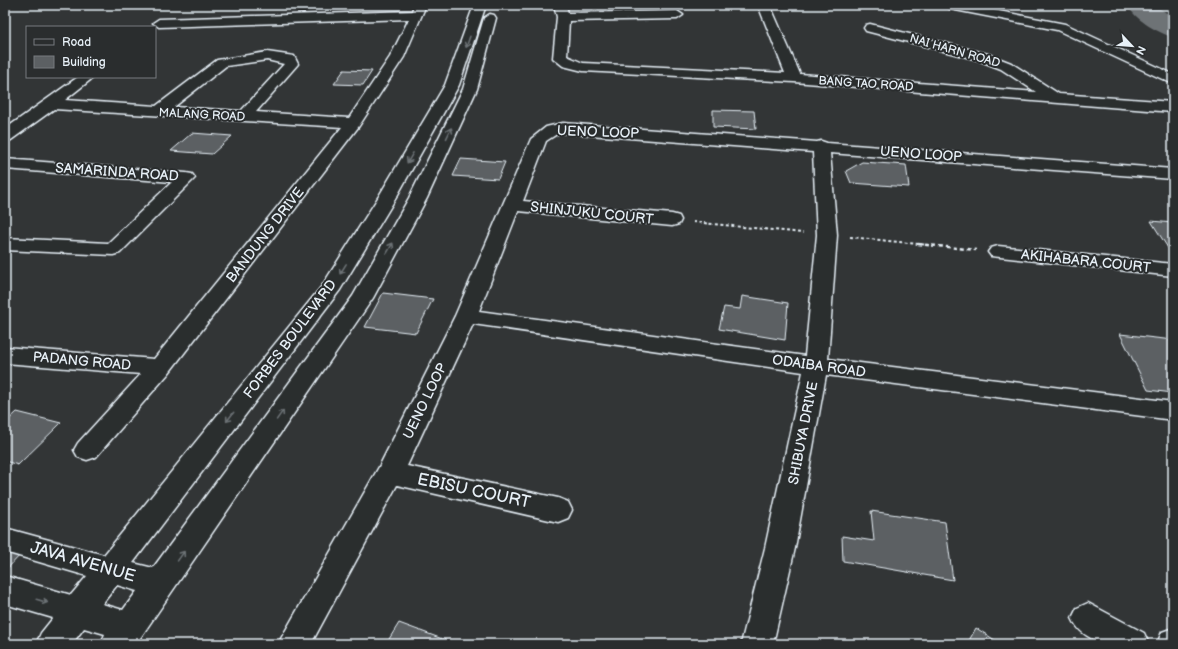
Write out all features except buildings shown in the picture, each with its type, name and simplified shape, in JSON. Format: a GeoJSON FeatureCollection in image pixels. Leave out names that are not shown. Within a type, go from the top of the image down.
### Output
{"type":"FeatureCollection","features":[{"type":"Feature","properties":{"kind":"street","name":"FORBES BOULEVARD"},"geometry":{"type":"LineString","coordinates":[[52,644],[79,612],[330,290],[388,196],[452,85],[480,5]]}},
{"type":"Feature","properties":{"kind":"street"},"geometry":{"type":"LineString","coordinates":[[5,590],[79,612],[123,636],[362,298],[418,198],[470,89],[494,5]]}},
{"type":"Feature","properties":{"kind":"street"},"geometry":{"type":"LineString","coordinates":[[764,5],[794,78]]}},
{"type":"Feature","properties":{"kind":"street"},"geometry":{"type":"LineString","coordinates":[[950,5],[1061,27],[1138,62],[1173,80]]}},
{"type":"Feature","properties":{"kind":"street"},"geometry":{"type":"LineString","coordinates":[[156,25],[177,9]]}},
{"type":"Feature","properties":{"kind":"street"},"geometry":{"type":"LineString","coordinates":[[156,25],[419,10]]}},
{"type":"Feature","properties":{"kind":"street","name":"BANDUNG DRIVE"},"geometry":{"type":"LineString","coordinates":[[87,450],[160,368],[353,123],[397,57],[419,10]]}},
{"type":"Feature","properties":{"kind":"street"},"geometry":{"type":"LineString","coordinates":[[562,11],[677,15]]}},
{"type":"Feature","properties":{"kind":"street","name":"BANG TAO ROAD"},"geometry":{"type":"LineString","coordinates":[[562,11],[560,58],[568,63],[605,70],[794,78],[1173,107]]}},
{"type":"Feature","properties":{"kind":"street","name":"NAI HARN ROAD"},"geometry":{"type":"LineString","coordinates":[[870,28],[982,57],[1006,66],[1057,98]]}},
{"type":"Feature","properties":{"kind":"street"},"geometry":{"type":"LineString","coordinates":[[158,112],[222,63],[267,56],[289,59],[291,64],[244,117]]}},
{"type":"Feature","properties":{"kind":"street"},"geometry":{"type":"LineString","coordinates":[[5,137],[86,78]]}},
{"type":"Feature","properties":{"kind":"street","name":"MALANG ROAD"},"geometry":{"type":"LineString","coordinates":[[52,104],[158,112],[353,123]]}},
{"type":"Feature","properties":{"kind":"street","name":"UENO LOOP"},"geometry":{"type":"LineString","coordinates":[[294,644],[390,473],[466,316],[539,139],[552,130],[564,128],[821,146],[1173,174]]}},
{"type":"Feature","properties":{"kind":"street","name":"SHIBUYA DRIVE"},"geometry":{"type":"LineString","coordinates":[[757,644],[780,548],[816,366],[827,235],[821,146]]}},
{"type":"Feature","properties":{"kind":"street","name":"SAMARINDA ROAD"},"geometry":{"type":"LineString","coordinates":[[5,164],[186,178],[113,250],[5,244]]}},
{"type":"Feature","properties":{"kind":"street","name":"SHINJUKU COURT"},"geometry":{"type":"LineString","coordinates":[[512,205],[672,220]]}},
{"type":"Feature","properties":{"kind":"street","name":"AKIHABARA COURT"},"geometry":{"type":"LineString","coordinates":[[998,252],[1173,270]]}},
{"type":"Feature","properties":{"kind":"street","name":"ODAIBA ROAD"},"geometry":{"type":"LineString","coordinates":[[466,316],[816,366],[1173,411]]}},
{"type":"Feature","properties":{"kind":"street","name":"PADANG ROAD"},"geometry":{"type":"LineString","coordinates":[[5,355],[160,368]]}},
{"type":"Feature","properties":{"kind":"street","name":"EBISU COURT"},"geometry":{"type":"LineString","coordinates":[[390,473],[558,510]]}},
{"type":"Feature","properties":{"kind":"street","name":"JAVA AVENUE"},"geometry":{"type":"LineString","coordinates":[[5,540],[161,584]]}},
{"type":"Feature","properties":{"kind":"street"},"geometry":{"type":"LineString","coordinates":[[1088,618],[1133,644]]}},
{"type":"Feature","properties":{"kind":"waterway"},"geometry":{"type":"LineString","coordinates":[[1127,5],[1142,8]]}},
{"type":"Feature","properties":{"kind":"waterway"},"geometry":{"type":"LineString","coordinates":[[1142,8],[1173,29]]}}]}
